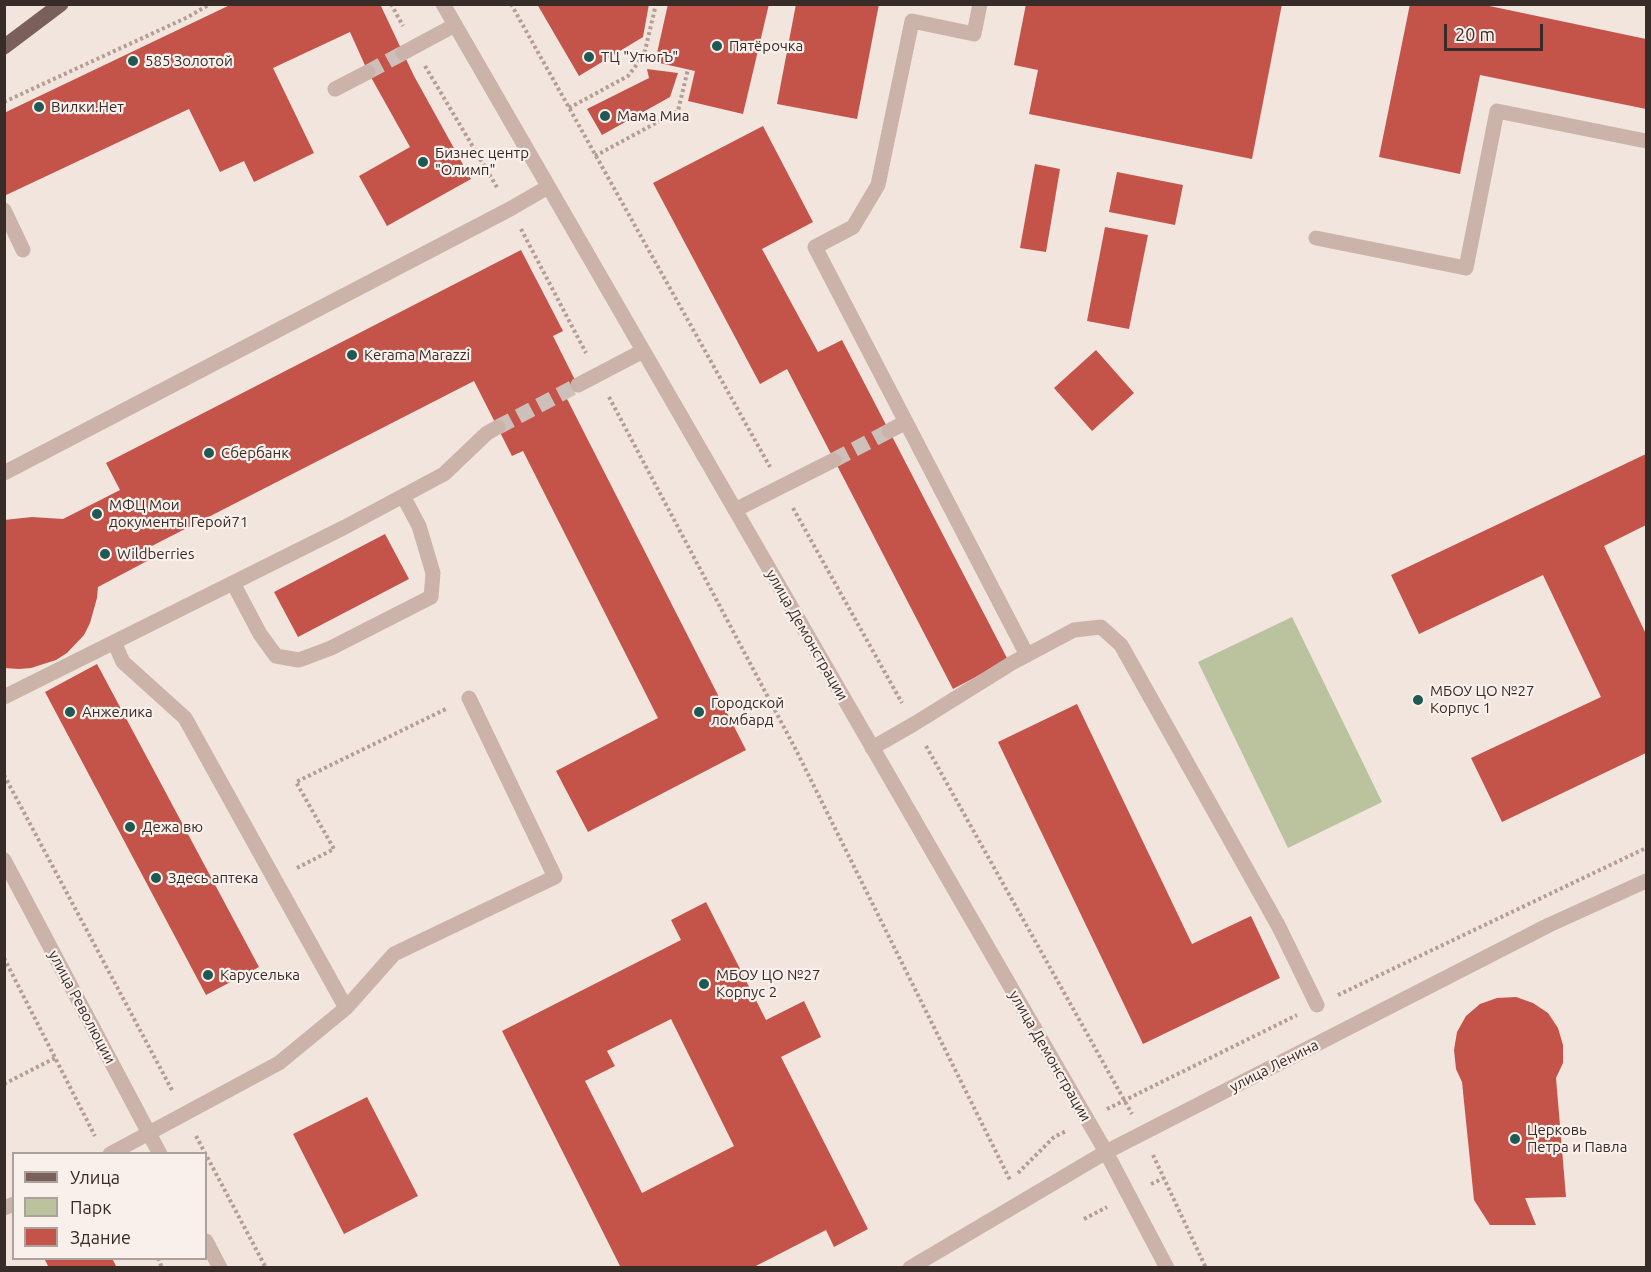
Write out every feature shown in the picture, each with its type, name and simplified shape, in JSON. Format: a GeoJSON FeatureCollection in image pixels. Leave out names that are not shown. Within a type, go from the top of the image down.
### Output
{"type":"FeatureCollection","features":[{"type":"Feature","properties":{"kind":"main road"},"geometry":{"type":"LineString","coordinates":[[4,47],[61,4]]}},
{"type":"Feature","properties":{"kind":"street","name":"улица Демонстрации"},"geometry":{"type":"LineString","coordinates":[[443,4],[1106,1152],[1167,1268]]}},
{"type":"Feature","properties":{"kind":"street"},"geometry":{"type":"LineString","coordinates":[[980,4],[974,34],[912,21],[878,185],[853,227],[815,247],[1027,655]]}},
{"type":"Feature","properties":{"kind":"street"},"geometry":{"type":"LineString","coordinates":[[409,50],[455,25]]}},
{"type":"Feature","properties":{"kind":"street"},"geometry":{"type":"LineString","coordinates":[[335,89],[368,72]]}},
{"type":"Feature","properties":{"kind":"street"},"geometry":{"type":"LineString","coordinates":[[1316,238],[1466,268],[1497,111],[1647,141]]}},
{"type":"Feature","properties":{"kind":"street"},"geometry":{"type":"LineString","coordinates":[[4,473],[548,187]]}},
{"type":"Feature","properties":{"kind":"street"},"geometry":{"type":"LineString","coordinates":[[4,210],[23,250]]}},
{"type":"Feature","properties":{"kind":"street"},"geometry":{"type":"LineString","coordinates":[[578,386],[644,351]]}},
{"type":"Feature","properties":{"kind":"street"},"geometry":{"type":"LineString","coordinates":[[889,431],[906,422]]}},
{"type":"Feature","properties":{"kind":"street"},"geometry":{"type":"LineString","coordinates":[[4,697],[345,527],[444,474],[487,433],[498,427]]}},
{"type":"Feature","properties":{"kind":"street"},"geometry":{"type":"LineString","coordinates":[[735,510],[834,460]]}},
{"type":"Feature","properties":{"kind":"street"},"geometry":{"type":"LineString","coordinates":[[233,583],[260,634],[276,656],[299,660],[331,648],[430,597],[433,573],[419,526],[403,496]]}},
{"type":"Feature","properties":{"kind":"street"},"geometry":{"type":"LineString","coordinates":[[872,747],[1027,655],[1074,630],[1101,627],[1121,645],[1279,927],[1317,1005]]}},
{"type":"Feature","properties":{"kind":"street"},"geometry":{"type":"LineString","coordinates":[[114,642],[123,662],[185,718],[346,1008]]}},
{"type":"Feature","properties":{"kind":"street"},"geometry":{"type":"LineString","coordinates":[[104,1148],[149,1133],[279,1063],[346,1008],[394,954],[555,877],[469,698]]}},
{"type":"Feature","properties":{"kind":"street","name":"улица Революции"},"geometry":{"type":"LineString","coordinates":[[4,860],[159,1152]]}},
{"type":"Feature","properties":{"kind":"street","name":"улица Ленина"},"geometry":{"type":"LineString","coordinates":[[910,1268],[1106,1152],[1549,925],[1647,881]]}},
{"type":"Feature","properties":{"kind":"street"},"geometry":{"type":"LineString","coordinates":[[207,1243],[220,1268]]}},
{"type":"Feature","properties":{"kind":"path"},"geometry":{"type":"LineString","coordinates":[[4,102],[210,4]]}},
{"type":"Feature","properties":{"kind":"path"},"geometry":{"type":"LineString","coordinates":[[392,4],[409,50],[510,209],[796,750],[1011,1181]]}},
{"type":"Feature","properties":{"kind":"path"},"geometry":{"type":"LineString","coordinates":[[511,4],[1143,1133],[1206,1268]]}},
{"type":"Feature","properties":{"kind":"path"},"geometry":{"type":"LineString","coordinates":[[569,108],[628,75],[644,55],[656,4]]}},
{"type":"Feature","properties":{"kind":"path"},"geometry":{"type":"LineString","coordinates":[[595,156],[678,111],[688,69]]}},
{"type":"Feature","properties":{"kind":"path"},"geometry":{"type":"LineString","coordinates":[[275,879],[334,849],[296,782],[469,698]]}},
{"type":"Feature","properties":{"kind":"path"},"geometry":{"type":"LineString","coordinates":[[4,775],[205,1152]]}},
{"type":"Feature","properties":{"kind":"path"},"geometry":{"type":"LineString","coordinates":[[4,958],[104,1148]]}},
{"type":"Feature","properties":{"kind":"path"},"geometry":{"type":"LineString","coordinates":[[4,1084],[55,1058]]}},
{"type":"Feature","properties":{"kind":"path"},"geometry":{"type":"LineString","coordinates":[[207,1156],[266,1268]]}},
{"type":"Feature","properties":{"kind":"green space"},"geometry":{"type":"Polygon","coordinates":[[[1292,617],[1382,802],[1288,848],[1198,662],[1292,617]]]}},
{"type":"Feature","properties":{"kind":"building"},"geometry":{"type":"Polygon","coordinates":[[[232,4],[380,4],[414,76],[471,179],[387,226],[359,176],[410,147],[368,72],[350,32],[273,68],[314,153],[254,182],[244,161],[220,172],[189,109],[4,196],[4,113],[232,4]]]}},
{"type":"Feature","properties":{"kind":"building","name":"ТЦ \"УтюгЪ\""},"geometry":{"type":"Polygon","coordinates":[[[537,4],[649,4],[643,37],[579,76],[537,4]]]}},
{"type":"Feature","properties":{"kind":"building"},"geometry":{"type":"Polygon","coordinates":[[[668,4],[769,4],[743,114],[688,101],[695,71],[655,62],[668,4]]]}},
{"type":"Feature","properties":{"kind":"building"},"geometry":{"type":"Polygon","coordinates":[[[796,4],[879,4],[857,119],[777,104],[796,4]]]}},
{"type":"Feature","properties":{"kind":"building"},"geometry":{"type":"Polygon","coordinates":[[[1026,4],[1282,4],[1252,159],[1029,114],[1038,70],[1014,65],[1026,4]]]}},
{"type":"Feature","properties":{"kind":"building"},"geometry":{"type":"Polygon","coordinates":[[[1410,4],[1480,4],[1646,39],[1646,109],[1480,75],[1460,174],[1379,157],[1410,4]]]}},
{"type":"Feature","properties":{"kind":"building"},"geometry":{"type":"Polygon","coordinates":[[[647,69],[678,73],[670,97],[602,135],[587,109],[649,78],[647,69]]]}},
{"type":"Feature","properties":{"kind":"building"},"geometry":{"type":"Polygon","coordinates":[[[763,126],[813,222],[762,249],[818,352],[842,340],[1008,660],[953,689],[787,369],[760,384],[653,183],[763,126]]]}},
{"type":"Feature","properties":{"kind":"building"},"geometry":{"type":"Polygon","coordinates":[[[1035,164],[1060,169],[1046,252],[1020,248],[1035,164]]]}},
{"type":"Feature","properties":{"kind":"building"},"geometry":{"type":"Polygon","coordinates":[[[1117,172],[1183,185],[1175,225],[1109,212],[1117,172]]]}},
{"type":"Feature","properties":{"kind":"building"},"geometry":{"type":"Polygon","coordinates":[[[1105,227],[1148,235],[1129,329],[1087,321],[1105,227]]]}},
{"type":"Feature","properties":{"kind":"building"},"geometry":{"type":"Polygon","coordinates":[[[521,250],[563,331],[553,336],[579,388],[565,395],[746,750],[588,832],[556,771],[658,718],[523,451],[512,456],[474,381],[144,550],[149,560],[98,587],[90,623],[84,635],[67,653],[56,660],[31,668],[4,668],[4,520],[32,517],[63,519],[120,490],[106,463],[521,250]]]}},
{"type":"Feature","properties":{"kind":"building"},"geometry":{"type":"Polygon","coordinates":[[[1096,350],[1134,393],[1092,431],[1054,388],[1096,350]]]}},
{"type":"Feature","properties":{"kind":"building"},"geometry":{"type":"Polygon","coordinates":[[[1646,454],[1646,525],[1604,546],[1646,634],[1646,753],[1502,822],[1471,758],[1601,697],[1543,575],[1419,634],[1391,575],[1646,454]]]}},
{"type":"Feature","properties":{"kind":"building"},"geometry":{"type":"Polygon","coordinates":[[[385,534],[409,579],[298,637],[274,592],[385,534]]]}},
{"type":"Feature","properties":{"kind":"building"},"geometry":{"type":"Polygon","coordinates":[[[97,664],[259,967],[206,995],[45,692],[97,664]]]}},
{"type":"Feature","properties":{"kind":"building"},"geometry":{"type":"Polygon","coordinates":[[[1077,704],[1192,944],[1251,916],[1280,978],[1143,1044],[998,742],[1077,704]]]}},
{"type":"Feature","properties":{"kind":"building"},"geometry":{"type":"Polygon","coordinates":[[[706,902],[766,1020],[804,1001],[821,1037],[781,1057],[868,1229],[834,1247],[826,1230],[752,1268],[621,1268],[502,1031],[681,940],[671,920],[706,902]],[[671,1019],[607,1051],[615,1066],[585,1081],[642,1193],[734,1146],[671,1019]]]}},
{"type":"Feature","properties":{"kind":"building","name":"Церковь Петра и Павла"},"geometry":{"type":"Polygon","coordinates":[[[1516,997],[1533,1003],[1548,1013],[1558,1028],[1563,1045],[1563,1063],[1556,1078],[1566,1197],[1525,1198],[1536,1225],[1490,1225],[1474,1200],[1462,1082],[1456,1069],[1454,1050],[1457,1032],[1466,1016],[1480,1004],[1497,998],[1516,997]]]}},
{"type":"Feature","properties":{"kind":"building"},"geometry":{"type":"Polygon","coordinates":[[[367,1097],[418,1196],[344,1234],[293,1134],[367,1097]]]}},
{"type":"Feature","properties":{"kind":"building"},"geometry":{"type":"Polygon","coordinates":[[[45,1260],[113,1260],[117,1268],[49,1268],[45,1260]]]}},
{"type":"Feature","properties":{"kind":"tunnel"},"geometry":{"type":"LineString","coordinates":[[368,72],[403,53]]}},
{"type":"Feature","properties":{"kind":"tunnel"},"geometry":{"type":"LineString","coordinates":[[498,427],[578,385]]}},
{"type":"Feature","properties":{"kind":"tunnel"},"geometry":{"type":"LineString","coordinates":[[834,460],[889,431]]}},
{"type":"Feature","properties":{"kind":"place","name":"Пятёрочка"},"geometry":{"type":"Point","coordinates":[717,46]}},
{"type":"Feature","properties":{"kind":"place","name":"ТЦ \"УтюгЪ\""},"geometry":{"type":"Point","coordinates":[589,57]}},
{"type":"Feature","properties":{"kind":"place","name":"585 Золотой"},"geometry":{"type":"Point","coordinates":[133,61]}},
{"type":"Feature","properties":{"kind":"place","name":"Вилки.Нет"},"geometry":{"type":"Point","coordinates":[39,107]}},
{"type":"Feature","properties":{"kind":"place","name":"Мама Миа"},"geometry":{"type":"Point","coordinates":[605,116]}},
{"type":"Feature","properties":{"kind":"place","name":"Бизнес центр \"Олимп\""},"geometry":{"type":"Point","coordinates":[423,162]}},
{"type":"Feature","properties":{"kind":"place","name":"Kerama Marazzi"},"geometry":{"type":"Point","coordinates":[352,355]}},
{"type":"Feature","properties":{"kind":"place","name":"Сбербанк"},"geometry":{"type":"Point","coordinates":[209,453]}},
{"type":"Feature","properties":{"kind":"place","name":"МФЦ Мои документы Герой71"},"geometry":{"type":"Point","coordinates":[97,514]}},
{"type":"Feature","properties":{"kind":"place","name":"Wildberries"},"geometry":{"type":"Point","coordinates":[105,554]}},
{"type":"Feature","properties":{"kind":"place","name":"МБОУ ЦО №27 Корпус 1"},"geometry":{"type":"Point","coordinates":[1418,700]}},
{"type":"Feature","properties":{"kind":"place","name":"Анжелика"},"geometry":{"type":"Point","coordinates":[70,712]}},
{"type":"Feature","properties":{"kind":"place","name":"Городской ломбард"},"geometry":{"type":"Point","coordinates":[699,712]}},
{"type":"Feature","properties":{"kind":"place","name":"Дежа вю"},"geometry":{"type":"Point","coordinates":[130,827]}},
{"type":"Feature","properties":{"kind":"place","name":"Здесь аптека"},"geometry":{"type":"Point","coordinates":[156,878]}},
{"type":"Feature","properties":{"kind":"place","name":"Каруселька"},"geometry":{"type":"Point","coordinates":[208,975]}},
{"type":"Feature","properties":{"kind":"place","name":"МБОУ ЦО №27 Корпус 2"},"geometry":{"type":"Point","coordinates":[704,984]}},
{"type":"Feature","properties":{"kind":"place","name":"Церковь Петра и Павла"},"geometry":{"type":"Point","coordinates":[1515,1139]}}]}
